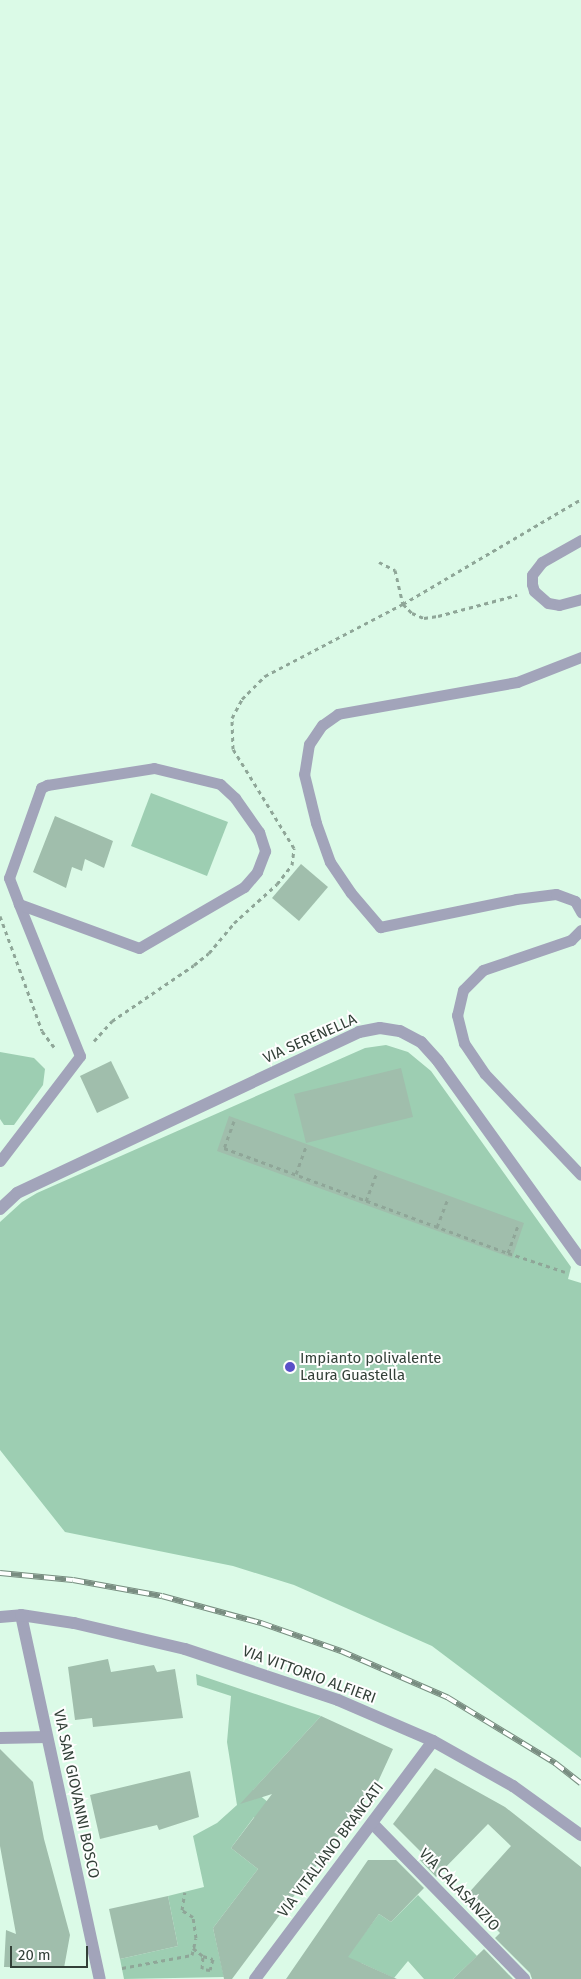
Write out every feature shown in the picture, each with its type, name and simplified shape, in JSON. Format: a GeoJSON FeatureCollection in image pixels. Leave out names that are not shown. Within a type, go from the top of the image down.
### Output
{"type":"FeatureCollection","features":[{"type":"Feature","properties":{"kind":"street","name":"VIA SERENELLA"},"geometry":{"type":"LineString","coordinates":[[0,1209],[17,1193],[359,1032],[380,1028],[400,1030],[421,1042],[438,1061],[581,1260]]}},
{"type":"Feature","properties":{"kind":"street","name":"VIA VITTORIO ALFIERI"},"geometry":{"type":"LineString","coordinates":[[0,1617],[21,1615],[74,1623],[185,1649],[338,1700],[433,1741],[513,1786],[581,1835]]}},
{"type":"Feature","properties":{"kind":"street","name":"VIA SAN GIOVANNI BOSCO"},"geometry":{"type":"LineString","coordinates":[[21,1615],[100,1979]]}},
{"type":"Feature","properties":{"kind":"street"},"geometry":{"type":"LineString","coordinates":[[0,1738],[47,1737]]}},
{"type":"Feature","properties":{"kind":"street","name":"VIA VITALIANO BRANCATI"},"geometry":{"type":"LineString","coordinates":[[256,1979],[433,1741]]}},
{"type":"Feature","properties":{"kind":"street","name":"VIA CALASANZIO"},"geometry":{"type":"LineString","coordinates":[[372,1823],[524,1979]]}},
{"type":"Feature","properties":{"kind":"lane"},"geometry":{"type":"LineString","coordinates":[[581,540],[542,562],[532,575],[534,591],[541,599],[558,605],[581,599]]}},
{"type":"Feature","properties":{"kind":"lane"},"geometry":{"type":"LineString","coordinates":[[581,657],[517,682],[338,714],[322,725],[309,744],[304,774],[316,823],[330,862],[351,893],[380,927],[516,899],[556,894],[575,901],[581,912]]}},
{"type":"Feature","properties":{"kind":"lane"},"geometry":{"type":"LineString","coordinates":[[0,1161],[80,1056],[19,904],[9,878],[41,788],[47,785],[154,768],[220,784],[235,798],[259,832],[265,851],[257,872],[244,887],[139,948],[19,904]]}},
{"type":"Feature","properties":{"kind":"lane"},"geometry":{"type":"LineString","coordinates":[[581,930],[572,940],[483,970],[463,990],[457,1015],[464,1043],[485,1074],[581,1175]]}},
{"type":"Feature","properties":{"kind":"path"},"geometry":{"type":"LineString","coordinates":[[379,562],[395,570],[403,604],[412,613],[424,618],[534,591]]}},
{"type":"Feature","properties":{"kind":"path"},"geometry":{"type":"LineString","coordinates":[[0,916],[42,1031],[70,1068]]}},
{"type":"Feature","properties":{"kind":"path"},"geometry":{"type":"LineString","coordinates":[[234,1121],[224,1148],[508,1253],[566,1272]]}},
{"type":"Feature","properties":{"kind":"path"},"geometry":{"type":"LineString","coordinates":[[296,1174],[306,1146]]}},
{"type":"Feature","properties":{"kind":"path"},"geometry":{"type":"LineString","coordinates":[[366,1200],[377,1172]]}},
{"type":"Feature","properties":{"kind":"path"},"geometry":{"type":"LineString","coordinates":[[437,1227],[448,1199]]}},
{"type":"Feature","properties":{"kind":"path"},"geometry":{"type":"LineString","coordinates":[[508,1253],[518,1225]]}},
{"type":"Feature","properties":{"kind":"path"},"geometry":{"type":"LineString","coordinates":[[122,1968],[192,1954],[196,1938],[193,1917],[182,1910],[185,1892]]}},
{"type":"Feature","properties":{"kind":"path"},"geometry":{"type":"LineString","coordinates":[[193,1948],[203,1956],[213,1959],[210,1970],[202,1969],[203,1956]]}},
{"type":"Feature","properties":{"kind":"green space"},"geometry":{"type":"Polygon","coordinates":[[[151,793],[228,822],[207,876],[131,846],[151,793]]]}},
{"type":"Feature","properties":{"kind":"green space","name":"Impianto polivalente Laura Guastella"},"geometry":{"type":"Polygon","coordinates":[[[386,1045],[408,1052],[431,1071],[571,1267],[568,1279],[581,1283],[581,1758],[432,1646],[294,1585],[233,1566],[65,1532],[0,1450],[0,1222],[22,1202],[37,1193],[365,1048],[386,1045]]]}},
{"type":"Feature","properties":{"kind":"green space"},"geometry":{"type":"Polygon","coordinates":[[[0,1052],[34,1058],[45,1069],[43,1085],[14,1125],[4,1125],[0,1119],[0,1052]]]}},
{"type":"Feature","properties":{"kind":"green space"},"geometry":{"type":"Polygon","coordinates":[[[196,1674],[321,1716],[253,1790],[290,1820],[279,1838],[254,1817],[231,1848],[258,1869],[213,1928],[224,1977],[124,1979],[120,1959],[178,1946],[168,1896],[204,1887],[193,1836],[217,1823],[237,1805],[227,1742],[231,1696],[197,1685],[196,1674]]]}},
{"type":"Feature","properties":{"kind":"green space"},"geometry":{"type":"Polygon","coordinates":[[[418,1895],[477,1956],[453,1979],[424,1979],[408,1961],[394,1978],[361,1963],[354,1979],[345,1979],[345,1959],[379,1914],[391,1922],[418,1895]]]}},
{"type":"Feature","properties":{"kind":"building"},"geometry":{"type":"Polygon","coordinates":[[[55,816],[113,841],[104,868],[85,859],[82,871],[72,867],[66,888],[33,872],[55,816]]]}},
{"type":"Feature","properties":{"kind":"building"},"geometry":{"type":"Polygon","coordinates":[[[301,864],[328,887],[299,921],[272,898],[301,864]]]}},
{"type":"Feature","properties":{"kind":"building"},"geometry":{"type":"Polygon","coordinates":[[[111,1061],[129,1098],[97,1113],[80,1076],[111,1061]]]}},
{"type":"Feature","properties":{"kind":"building"},"geometry":{"type":"Polygon","coordinates":[[[401,1068],[413,1117],[306,1143],[294,1094],[401,1068]]]}},
{"type":"Feature","properties":{"kind":"building"},"geometry":{"type":"Polygon","coordinates":[[[229,1116],[524,1223],[512,1258],[217,1151],[229,1116]]]}},
{"type":"Feature","properties":{"kind":"building"},"geometry":{"type":"Polygon","coordinates":[[[108,1659],[111,1672],[154,1665],[157,1672],[175,1669],[183,1718],[93,1727],[92,1718],[75,1720],[68,1667],[108,1659]]]}},
{"type":"Feature","properties":{"kind":"building"},"geometry":{"type":"Polygon","coordinates":[[[321,1716],[393,1749],[376,1786],[232,1979],[224,1979],[213,1928],[258,1869],[231,1848],[272,1794],[240,1804],[321,1716]]]}},
{"type":"Feature","properties":{"kind":"building"},"geometry":{"type":"Polygon","coordinates":[[[0,1749],[33,1782],[44,1839],[70,1935],[64,1968],[4,1967],[6,1930],[16,1934],[0,1846],[0,1749]]]}},
{"type":"Feature","properties":{"kind":"building"},"geometry":{"type":"Polygon","coordinates":[[[435,1768],[505,1807],[581,1867],[581,1979],[532,1979],[530,1973],[495,1938],[500,1933],[465,1897],[511,1846],[488,1824],[436,1877],[419,1859],[428,1859],[393,1824],[435,1768]]]}},
{"type":"Feature","properties":{"kind":"building"},"geometry":{"type":"Polygon","coordinates":[[[190,1771],[199,1817],[159,1830],[157,1825],[100,1839],[90,1795],[190,1771]]]}},
{"type":"Feature","properties":{"kind":"building"},"geometry":{"type":"Polygon","coordinates":[[[368,1860],[396,1860],[424,1888],[391,1922],[379,1914],[348,1957],[397,1979],[286,1979],[368,1860]]]}},
{"type":"Feature","properties":{"kind":"building"},"geometry":{"type":"Polygon","coordinates":[[[168,1896],[178,1946],[120,1959],[109,1909],[168,1896]]]}},
{"type":"Feature","properties":{"kind":"building"},"geometry":{"type":"Polygon","coordinates":[[[484,1949],[513,1979],[453,1979],[484,1949]]]}},
{"type":"Feature","properties":{"kind":"railway"},"geometry":{"type":"LineString","coordinates":[[0,1573],[73,1580],[162,1596],[261,1623],[341,1651],[447,1697],[555,1763],[581,1783]]}},
{"type":"Feature","properties":{"kind":"place","name":"Impianto polivalente Laura Guastella"},"geometry":{"type":"Point","coordinates":[290,1367]}}]}
